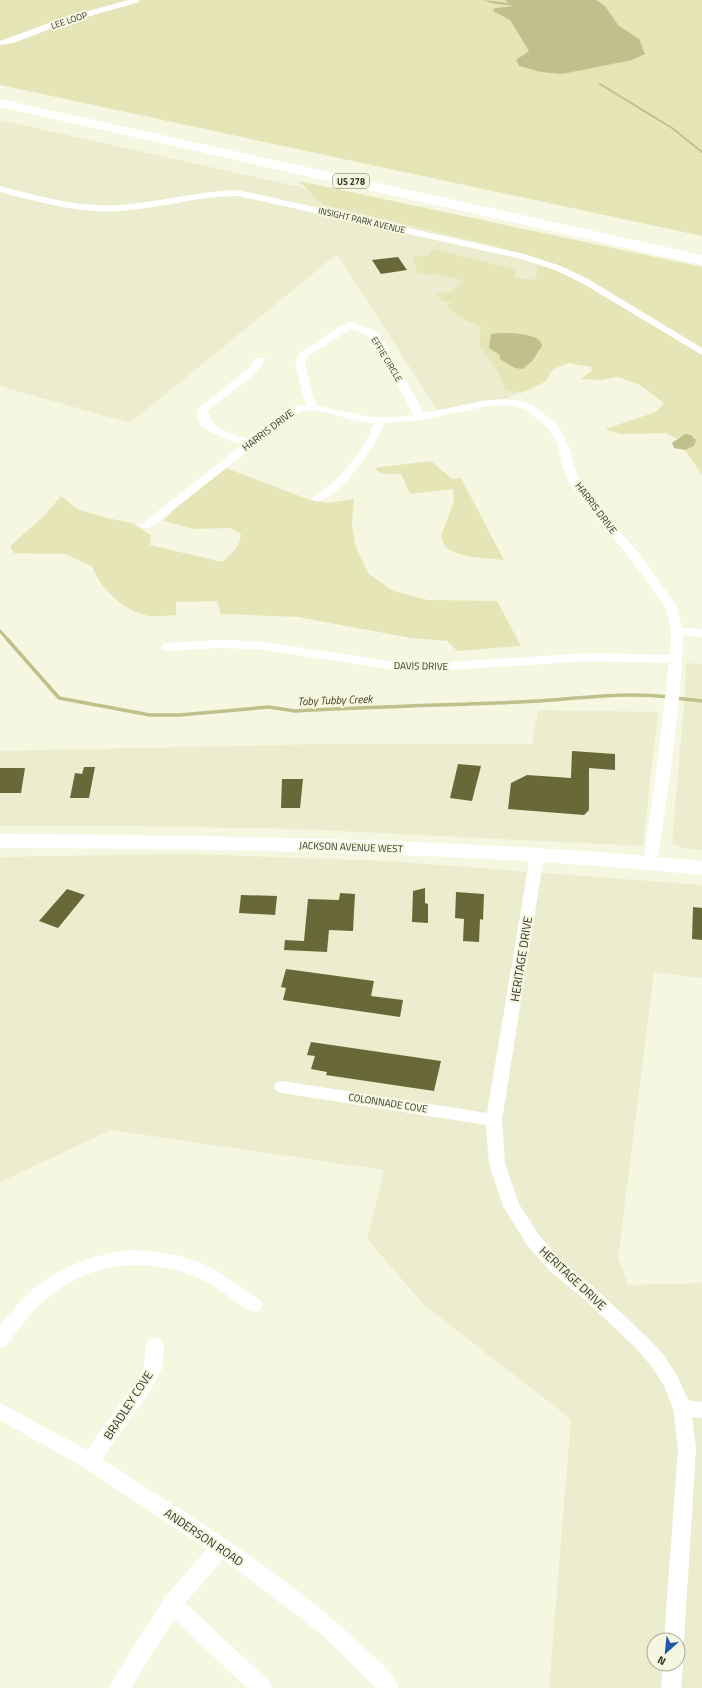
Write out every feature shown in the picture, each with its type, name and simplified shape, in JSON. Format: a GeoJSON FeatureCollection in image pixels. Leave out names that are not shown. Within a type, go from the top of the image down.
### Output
{"type":"FeatureCollection","features":[{"type":"Feature","properties":{"kind":"highway","name":"US 278"},"geometry":{"type":"LineString","coordinates":[[0,92],[702,248]]}},
{"type":"Feature","properties":{"kind":"highway","name":"US 278"},"geometry":{"type":"LineString","coordinates":[[0,103],[702,260]]}},
{"type":"Feature","properties":{"kind":"main road","name":"JACKSON AVENUE WEST"},"geometry":{"type":"LineString","coordinates":[[0,841],[240,843],[426,849],[650,863],[702,868]]}},
{"type":"Feature","properties":{"kind":"street","name":"LEE LOOP"},"geometry":{"type":"LineString","coordinates":[[1,43],[63,21],[136,0]]}},
{"type":"Feature","properties":{"kind":"street","name":"INSIGHT PARK AVENUE"},"geometry":{"type":"LineString","coordinates":[[0,189],[61,204],[93,208],[121,208],[215,193],[238,193],[517,256],[558,268],[585,281],[702,352]]}},
{"type":"Feature","properties":{"kind":"street","name":"EFFIE CIRCLE"},"geometry":{"type":"LineString","coordinates":[[314,408],[309,398],[300,363],[304,354],[342,329],[351,325],[367,330],[376,337],[422,418]]}},
{"type":"Feature","properties":{"kind":"street"},"geometry":{"type":"LineString","coordinates":[[251,444],[214,430],[206,423],[202,416],[203,410],[253,370],[260,360]]}},
{"type":"Feature","properties":{"kind":"street","name":"HARRIS DRIVE"},"geometry":{"type":"LineString","coordinates":[[146,526],[296,409],[304,407],[314,408],[379,420],[398,420],[422,418],[497,402],[520,404],[539,414],[554,427],[563,445],[568,465],[575,483],[600,517],[633,554],[672,608],[677,631],[676,660],[662,782],[650,863]]}},
{"type":"Feature","properties":{"kind":"street"},"geometry":{"type":"LineString","coordinates":[[318,498],[344,477],[353,466],[378,428],[379,420]]}},
{"type":"Feature","properties":{"kind":"street"},"geometry":{"type":"LineString","coordinates":[[677,631],[702,633]]}},
{"type":"Feature","properties":{"kind":"street","name":"DAVIS DRIVE"},"geometry":{"type":"LineString","coordinates":[[167,646],[216,644],[257,645],[396,666],[433,667],[588,658],[676,660]]}},
{"type":"Feature","properties":{"kind":"street","name":"HERITAGE DRIVE"},"geometry":{"type":"LineString","coordinates":[[537,856],[494,1120],[497,1164],[511,1206],[533,1240],[556,1266],[626,1327],[658,1361],[671,1382],[682,1408],[687,1448],[675,1632]]}},
{"type":"Feature","properties":{"kind":"street","name":"COLONNADE COVE"},"geometry":{"type":"LineString","coordinates":[[282,1087],[494,1120]]}},
{"type":"Feature","properties":{"kind":"street"},"geometry":{"type":"LineString","coordinates":[[0,1340],[25,1308],[47,1288],[73,1271],[98,1262],[135,1256],[168,1260],[202,1271],[254,1305]]}},
{"type":"Feature","properties":{"kind":"street","name":"BRADLEY COVE"},"geometry":{"type":"LineString","coordinates":[[90,1461],[144,1385],[153,1368],[155,1345]]}},
{"type":"Feature","properties":{"kind":"street"},"geometry":{"type":"LineString","coordinates":[[682,1408],[702,1410]]}},
{"type":"Feature","properties":{"kind":"street","name":"ANDERSON ROAD"},"geometry":{"type":"LineString","coordinates":[[0,1411],[90,1461],[221,1547],[327,1626],[383,1680],[389,1688]]}},
{"type":"Feature","properties":{"kind":"street"},"geometry":{"type":"LineString","coordinates":[[119,1688],[172,1604],[221,1547]]}},
{"type":"Feature","properties":{"kind":"street"},"geometry":{"type":"LineString","coordinates":[[172,1604],[262,1688]]}},
{"type":"Feature","properties":{"kind":"street"},"geometry":{"type":"LineString","coordinates":[[671,1688],[672,1672]]}},
{"type":"Feature","properties":{"kind":"shaded area"},"geometry":{"type":"Polygon","coordinates":[[[0,0],[702,0],[702,236],[0,85],[0,0]]]}},
{"type":"Feature","properties":{"kind":"shaded area"},"geometry":{"type":"Polygon","coordinates":[[[484,0],[508,3],[505,0],[596,0],[605,6],[618,25],[639,39],[645,54],[632,60],[562,74],[541,72],[519,66],[516,60],[529,51],[510,20],[493,11],[495,8],[514,6],[491,3],[484,0]]]}},
{"type":"Feature","properties":{"kind":"shaded area"},"geometry":{"type":"Polygon","coordinates":[[[0,120],[702,276],[507,399],[438,411],[337,254],[130,423],[0,386],[0,120]]]}},
{"type":"Feature","properties":{"kind":"shaded area"},"geometry":{"type":"Polygon","coordinates":[[[299,181],[702,267],[702,475],[685,450],[694,446],[685,434],[677,439],[666,433],[620,434],[605,429],[656,412],[664,403],[640,385],[618,377],[602,380],[581,379],[592,371],[591,367],[569,363],[553,369],[545,382],[521,393],[506,390],[497,369],[479,347],[481,327],[459,317],[446,306],[455,302],[443,302],[437,294],[452,291],[464,281],[434,273],[432,275],[419,273],[416,271],[417,268],[412,257],[428,256],[433,249],[516,270],[514,278],[533,280],[536,277],[538,258],[483,243],[322,204],[299,181]]]}},
{"type":"Feature","properties":{"kind":"shaded area"},"geometry":{"type":"Polygon","coordinates":[[[500,333],[531,336],[536,338],[542,346],[532,361],[523,369],[515,368],[500,359],[499,354],[489,347],[491,334],[500,333]]]}},
{"type":"Feature","properties":{"kind":"shaded area"},"geometry":{"type":"Polygon","coordinates":[[[685,434],[691,435],[696,440],[694,446],[685,450],[674,448],[672,443],[685,434]]]}},
{"type":"Feature","properties":{"kind":"shaded area"},"geometry":{"type":"Polygon","coordinates":[[[431,461],[452,479],[461,478],[504,560],[465,555],[451,551],[445,546],[441,536],[454,501],[453,489],[410,494],[401,474],[382,474],[374,468],[431,461]]]}},
{"type":"Feature","properties":{"kind":"shaded area"},"geometry":{"type":"Polygon","coordinates":[[[226,468],[310,500],[328,503],[354,499],[352,524],[355,545],[368,573],[393,591],[428,600],[497,601],[521,646],[457,651],[447,641],[411,638],[298,617],[221,614],[217,601],[176,602],[176,615],[149,616],[136,612],[120,603],[106,590],[92,566],[65,554],[14,553],[10,546],[44,516],[61,496],[77,509],[107,518],[132,523],[151,535],[150,545],[222,562],[237,546],[241,534],[230,528],[194,529],[164,521],[174,509],[226,468]]]}},
{"type":"Feature","properties":{"kind":"shaded area"},"geometry":{"type":"Polygon","coordinates":[[[686,663],[702,664],[702,850],[686,849],[672,844],[684,705],[686,663]]]}},
{"type":"Feature","properties":{"kind":"shaded area"},"geometry":{"type":"Polygon","coordinates":[[[538,710],[658,712],[643,846],[299,829],[142,826],[0,826],[0,751],[320,744],[532,744],[538,710]]]}},
{"type":"Feature","properties":{"kind":"shaded area"},"geometry":{"type":"Polygon","coordinates":[[[191,854],[387,861],[702,885],[702,978],[654,972],[618,1257],[628,1285],[702,1283],[702,1688],[549,1688],[571,1419],[424,1305],[367,1239],[384,1170],[111,1130],[0,1182],[0,857],[191,854]]]}},
{"type":"Feature","properties":{"kind":"building"},"geometry":{"type":"Polygon","coordinates":[[[398,257],[407,270],[381,274],[372,260],[398,257]]]}},
{"type":"Feature","properties":{"kind":"building"},"geometry":{"type":"Polygon","coordinates":[[[572,751],[615,754],[615,770],[589,768],[589,810],[584,815],[508,809],[511,783],[527,775],[571,778],[572,751]]]}},
{"type":"Feature","properties":{"kind":"building"},"geometry":{"type":"Polygon","coordinates":[[[458,764],[481,766],[472,801],[450,798],[458,764]]]}},
{"type":"Feature","properties":{"kind":"building"},"geometry":{"type":"Polygon","coordinates":[[[84,767],[95,767],[89,798],[70,798],[75,773],[82,774],[84,767]]]}},
{"type":"Feature","properties":{"kind":"building"},"geometry":{"type":"Polygon","coordinates":[[[0,768],[25,768],[21,793],[0,793],[0,768]]]}},
{"type":"Feature","properties":{"kind":"building"},"geometry":{"type":"Polygon","coordinates":[[[282,779],[303,779],[300,808],[281,808],[282,779]]]}},
{"type":"Feature","properties":{"kind":"building"},"geometry":{"type":"Polygon","coordinates":[[[425,888],[425,903],[428,904],[428,923],[412,922],[413,891],[425,888]]]}},
{"type":"Feature","properties":{"kind":"building"},"geometry":{"type":"Polygon","coordinates":[[[67,889],[85,895],[58,928],[39,921],[67,889]]]}},
{"type":"Feature","properties":{"kind":"building"},"geometry":{"type":"Polygon","coordinates":[[[456,892],[484,894],[483,920],[480,919],[479,942],[463,941],[464,919],[455,918],[456,892]]]}},
{"type":"Feature","properties":{"kind":"building"},"geometry":{"type":"Polygon","coordinates":[[[340,893],[355,894],[353,931],[329,930],[327,952],[284,950],[285,940],[304,941],[308,899],[339,900],[340,893]]]}},
{"type":"Feature","properties":{"kind":"building"},"geometry":{"type":"Polygon","coordinates":[[[241,895],[277,896],[275,915],[239,913],[241,895]]]}},
{"type":"Feature","properties":{"kind":"building"},"geometry":{"type":"Polygon","coordinates":[[[693,907],[702,908],[702,940],[692,939],[693,907]]]}},
{"type":"Feature","properties":{"kind":"building"},"geometry":{"type":"Polygon","coordinates":[[[286,969],[374,981],[371,996],[403,1000],[400,1017],[283,1000],[286,988],[281,987],[286,969]]]}},
{"type":"Feature","properties":{"kind":"building"},"geometry":{"type":"Polygon","coordinates":[[[311,1042],[441,1061],[434,1091],[326,1075],[327,1072],[311,1069],[315,1056],[307,1055],[311,1042]]]}},
{"type":"Feature","properties":{"kind":"waterway"},"geometry":{"type":"LineString","coordinates":[[600,84],[672,128],[702,152]]}},
{"type":"Feature","properties":{"kind":"waterway","name":"Toby Tubby Creek"},"geometry":{"type":"LineString","coordinates":[[0,631],[9,641]]}},
{"type":"Feature","properties":{"kind":"waterway","name":"Toby Tubby Creek"},"geometry":{"type":"LineString","coordinates":[[8,640],[59,698],[150,715],[180,715],[269,707],[295,711],[520,702],[613,695],[651,695],[669,697]]}},
{"type":"Feature","properties":{"kind":"waterway","name":"Toby Tubby Creek"},"geometry":{"type":"LineString","coordinates":[[675,698],[702,701]]}}]}
